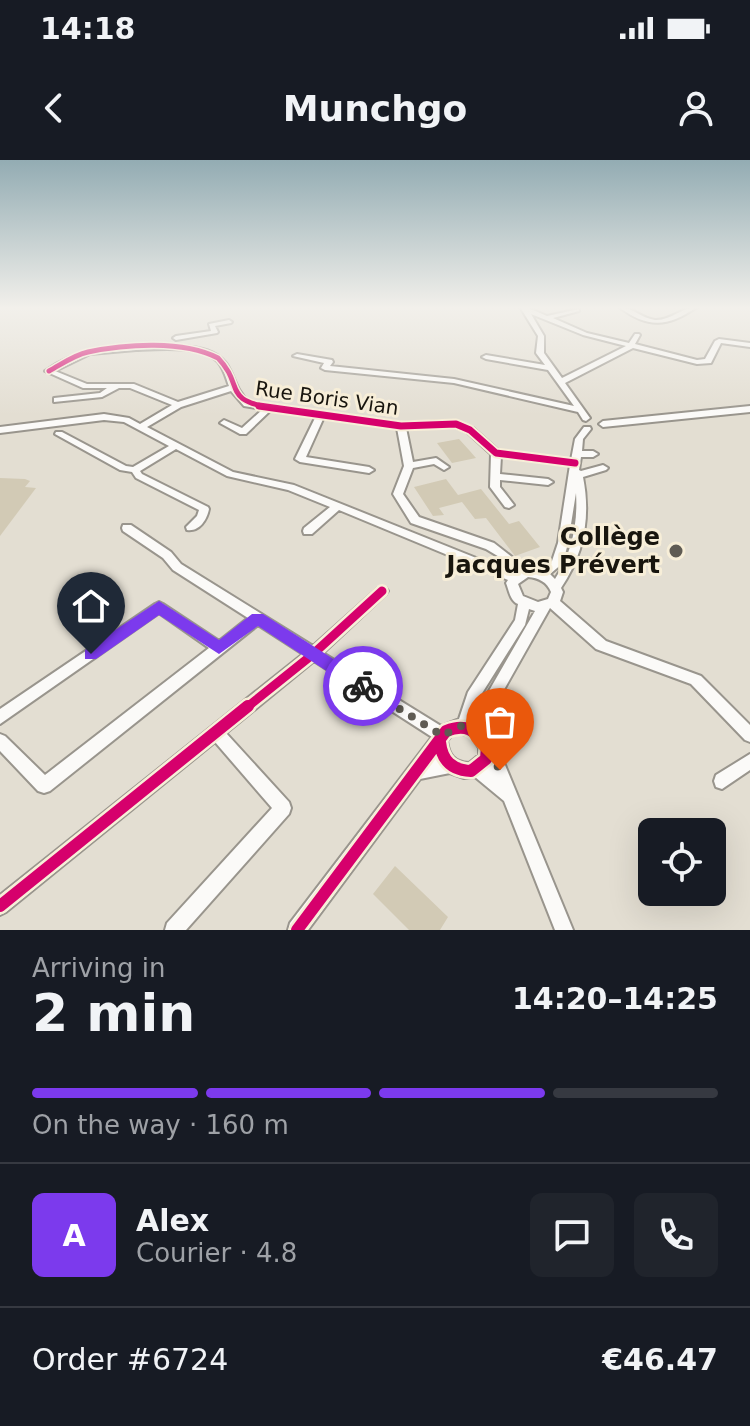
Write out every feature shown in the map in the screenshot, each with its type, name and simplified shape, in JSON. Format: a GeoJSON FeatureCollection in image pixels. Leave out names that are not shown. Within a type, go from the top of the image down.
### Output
{"type":"FeatureCollection","features":[{"type":"Feature","properties":{"kind":"street"},"geometry":{"type":"LineString","coordinates":[[172,348],[174,343]]}},
{"type":"Feature","properties":{"kind":"street"},"geometry":{"type":"LineString","coordinates":[[541,343],[540,353],[578,410],[586,418],[603,424],[750,409]]}},
{"type":"Feature","properties":{"kind":"street"},"geometry":{"type":"LineString","coordinates":[[619,343],[697,362],[708,361],[718,343]]}},
{"type":"Feature","properties":{"kind":"street"},"geometry":{"type":"LineString","coordinates":[[560,382],[630,347],[632,343]]}},
{"type":"Feature","properties":{"kind":"street","name":"Rue Boris Vian"},"geometry":{"type":"LineString","coordinates":[[118,386],[86,386],[49,371],[86,353],[194,349],[216,356],[225,366],[231,388],[247,404],[401,426],[456,424],[470,430],[496,453]]}},
{"type":"Feature","properties":{"kind":"street"},"geometry":{"type":"LineString","coordinates":[[297,356],[329,362],[325,368],[454,381],[578,410]]}},
{"type":"Feature","properties":{"kind":"street"},"geometry":{"type":"LineString","coordinates":[[486,357],[550,368]]}},
{"type":"Feature","properties":{"kind":"street"},"geometry":{"type":"LineString","coordinates":[[57,400],[102,395],[118,386],[131,386],[178,405]]}},
{"type":"Feature","properties":{"kind":"street"},"geometry":{"type":"LineString","coordinates":[[141,427],[178,405],[231,388]]}},
{"type":"Feature","properties":{"kind":"street"},"geometry":{"type":"LineString","coordinates":[[243,432],[267,409]]}},
{"type":"Feature","properties":{"kind":"street"},"geometry":{"type":"LineString","coordinates":[[320,416],[300,459],[369,470]]}},
{"type":"Feature","properties":{"kind":"street"},"geometry":{"type":"LineString","coordinates":[[0,430],[116,417],[230,474],[291,487],[515,578]]}},
{"type":"Feature","properties":{"kind":"street"},"geometry":{"type":"LineString","coordinates":[[586,418],[579,423],[587,429],[598,430],[603,424]]}},
{"type":"Feature","properties":{"kind":"street"},"geometry":{"type":"LineString","coordinates":[[224,423],[252,439]]}},
{"type":"Feature","properties":{"kind":"street"},"geometry":{"type":"LineString","coordinates":[[401,426],[409,466],[398,494],[415,520],[490,546],[506,557]]}},
{"type":"Feature","properties":{"kind":"street"},"geometry":{"type":"LineString","coordinates":[[541,575],[557,563],[563,543],[579,439],[587,429]]}},
{"type":"Feature","properties":{"kind":"street"},"geometry":{"type":"LineString","coordinates":[[59,434],[123,468],[135,470],[175,446]]}},
{"type":"Feature","properties":{"kind":"street"},"geometry":{"type":"LineString","coordinates":[[509,505],[495,487],[496,453],[600,469],[591,454],[576,464]]}},
{"type":"Feature","properties":{"kind":"street"},"geometry":{"type":"LineString","coordinates":[[409,466],[436,461],[444,467]]}},
{"type":"Feature","properties":{"kind":"street"},"geometry":{"type":"LineString","coordinates":[[480,734],[491,700],[549,604],[556,587],[571,567],[582,504],[576,464]]}},
{"type":"Feature","properties":{"kind":"street"},"geometry":{"type":"LineString","coordinates":[[135,470],[139,476],[204,509],[202,518],[191,527]]}},
{"type":"Feature","properties":{"kind":"street"},"geometry":{"type":"LineString","coordinates":[[495,476],[548,482]]}},
{"type":"Feature","properties":{"kind":"street"},"geometry":{"type":"LineString","coordinates":[[308,531],[338,506]]}},
{"type":"Feature","properties":{"kind":"street"},"geometry":{"type":"LineString","coordinates":[[127,528],[167,555],[177,567],[442,739]]}},
{"type":"Feature","properties":{"kind":"street"},"geometry":{"type":"LineString","coordinates":[[464,726],[473,696],[521,621],[524,604],[511,588],[515,578],[526,573],[541,575],[556,587]]}},
{"type":"Feature","properties":{"kind":"street"},"geometry":{"type":"LineString","coordinates":[[0,906],[312,655],[382,591]]}},
{"type":"Feature","properties":{"kind":"street"},"geometry":{"type":"LineString","coordinates":[[524,604],[549,604],[601,645],[696,680],[750,735]]}},
{"type":"Feature","properties":{"kind":"street"},"geometry":{"type":"LineString","coordinates":[[0,717],[159,607],[219,648]]}},
{"type":"Feature","properties":{"kind":"street"},"geometry":{"type":"LineString","coordinates":[[0,741],[44,785],[257,618]]}},
{"type":"Feature","properties":{"kind":"street"},"geometry":{"type":"LineString","coordinates":[[297,930],[442,739],[452,728],[464,726],[480,734],[511,798],[564,930]]}},
{"type":"Feature","properties":{"kind":"street"},"geometry":{"type":"LineString","coordinates":[[174,930],[283,808],[216,733]]}},
{"type":"Feature","properties":{"kind":"street"},"geometry":{"type":"LineString","coordinates":[[442,739],[441,754],[450,766]]}},
{"type":"Feature","properties":{"kind":"street"},"geometry":{"type":"LineString","coordinates":[[419,771],[450,766],[463,771],[477,769],[488,753]]}},
{"type":"Feature","properties":{"kind":"street"},"geometry":{"type":"LineString","coordinates":[[722,781],[750,761]]}},
{"type":"Feature","properties":{"kind":"street"},"geometry":{"type":"LineString","coordinates":[[477,769],[511,798]]}},
{"type":"Feature","properties":{"kind":"building"},"geometry":{"type":"Polygon","coordinates":[[[459,439],[476,458],[452,463],[437,443],[459,439]]]}},
{"type":"Feature","properties":{"kind":"building"},"geometry":{"type":"Polygon","coordinates":[[[0,478],[25,479],[30,481],[25,487],[36,488],[0,536],[0,478]]]}},
{"type":"Feature","properties":{"kind":"building"},"geometry":{"type":"Polygon","coordinates":[[[446,479],[458,495],[481,489],[509,524],[519,521],[540,547],[515,556],[486,518],[475,519],[462,502],[439,508],[444,515],[433,516],[414,487],[446,479]]]}},
{"type":"Feature","properties":{"kind":"building"},"geometry":{"type":"Polygon","coordinates":[[[395,866],[448,917],[440,930],[409,930],[373,894],[395,866]]]}},
{"type":"Feature","properties":{"kind":"cycle path"},"geometry":{"type":"LineString","coordinates":[[49,371],[89,352],[156,347],[193,349],[208,353],[223,363],[235,392],[247,404],[401,426],[456,424],[470,430],[496,453],[575,463]]}},
{"type":"Feature","properties":{"kind":"cycle path"},"geometry":{"type":"LineString","coordinates":[[0,906],[312,655],[382,591]]}},
{"type":"Feature","properties":{"kind":"cycle path"},"geometry":{"type":"LineString","coordinates":[[297,930],[446,731],[458,726],[475,730],[487,746],[486,759],[471,771],[458,769],[445,760],[440,742]]}},
{"type":"Feature","properties":{"kind":"way so far"},"geometry":{"type":"LineString","coordinates":[[363,686],[443,736],[446,731],[458,726],[475,730],[484,739],[488,753],[500,770]]}},
{"type":"Feature","properties":{"kind":"place","name":"Collège Jacques Prévert"},"geometry":{"type":"Point","coordinates":[676,551]}},
{"type":"Feature","properties":{"kind":"route"},"geometry":{"type":"LineString","coordinates":[[91,654],[159,607],[219,648],[257,618],[363,686]]}}]}
